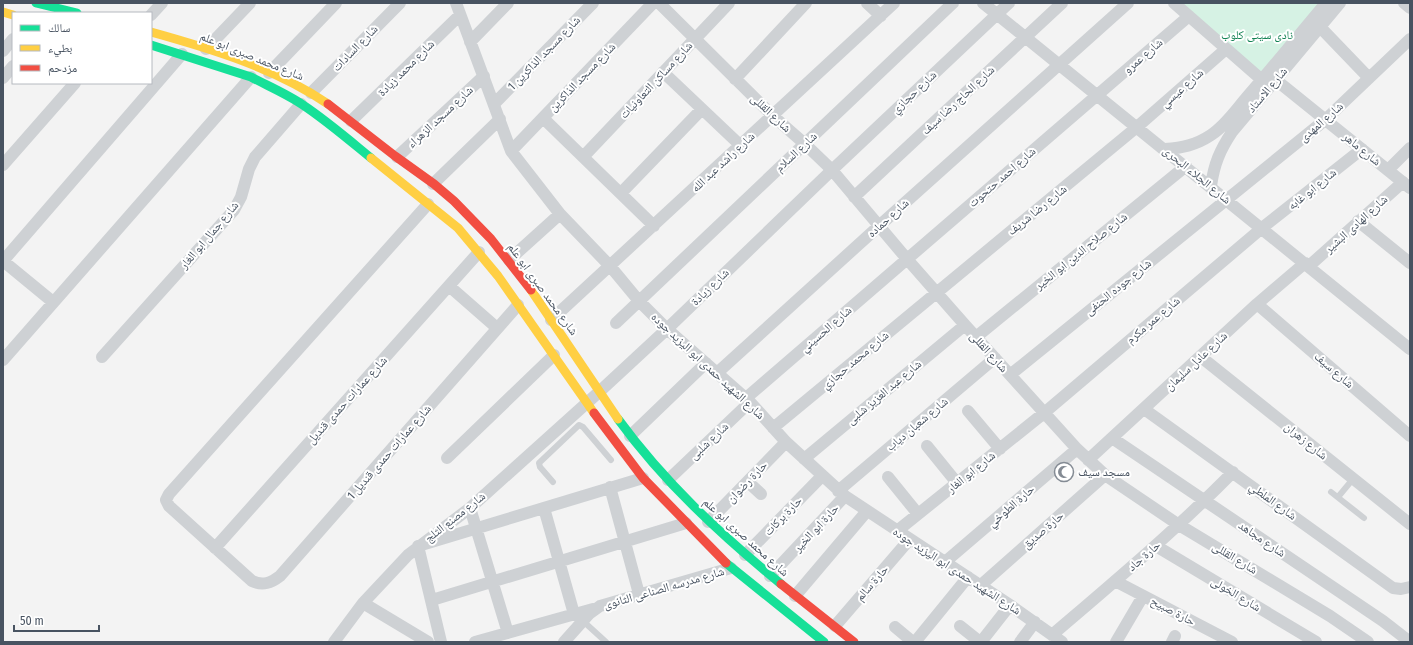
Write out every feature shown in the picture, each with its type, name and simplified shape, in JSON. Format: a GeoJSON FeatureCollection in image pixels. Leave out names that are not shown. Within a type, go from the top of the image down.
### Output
{"type":"FeatureCollection","features":[{"type":"Feature","properties":{"kind":"street"},"geometry":{"type":"LineString","coordinates":[[36,3],[76,9]]}},
{"type":"Feature","properties":{"kind":"street"},"geometry":{"type":"LineString","coordinates":[[152,14],[162,3]]}},
{"type":"Feature","properties":{"kind":"street"},"geometry":{"type":"LineString","coordinates":[[206,49],[250,3]]}},
{"type":"Feature","properties":{"kind":"street"},"geometry":{"type":"LineString","coordinates":[[269,72],[336,3]]}},
{"type":"Feature","properties":{"kind":"street","name":"شارع السادات"},"geometry":{"type":"LineString","coordinates":[[311,93],[400,3]]}},
{"type":"Feature","properties":{"kind":"street","name":"شارع الشهيد حمدى ابو اليزيد جوده"},"geometry":{"type":"LineString","coordinates":[[456,3],[511,151],[560,214],[610,266],[639,301],[667,329],[748,400],[786,442],[842,494],[909,540],[981,585],[1062,642]]}},
{"type":"Feature","properties":{"kind":"street"},"geometry":{"type":"LineString","coordinates":[[470,42],[508,3]]}},
{"type":"Feature","properties":{"kind":"street","name":"شارع مسجد الذاكرين 1"},"geometry":{"type":"LineString","coordinates":[[494,104],[593,3]]}},
{"type":"Feature","properties":{"kind":"street","name":"شارع مسجد الذاكرين"},"geometry":{"type":"LineString","coordinates":[[511,151],[653,3]]}},
{"type":"Feature","properties":{"kind":"street","name":"شارع القللى"},"geometry":{"type":"LineString","coordinates":[[659,3],[773,116],[832,170],[965,325],[1088,460],[1105,475],[1180,524],[1330,616],[1368,642]]}},
{"type":"Feature","properties":{"kind":"street","name":"شارع مساكن التعاونيات"},"geometry":{"type":"LineString","coordinates":[[583,157],[729,3]]}},
{"type":"Feature","properties":{"kind":"street"},"geometry":{"type":"LineString","coordinates":[[735,79],[806,3]]}},
{"type":"Feature","properties":{"kind":"street"},"geometry":{"type":"LineString","coordinates":[[867,3],[881,16]]}},
{"type":"Feature","properties":{"kind":"street","name":"شارع راشد عبد الله"},"geometry":{"type":"LineString","coordinates":[[552,320],[894,3]]}},
{"type":"Feature","properties":{"kind":"street","name":"شارع السلام"},"geometry":{"type":"LineString","coordinates":[[616,323],[953,3]]}},
{"type":"Feature","properties":{"kind":"street","name":"شارع الجلاء البحرى"},"geometry":{"type":"LineString","coordinates":[[983,3],[1410,348]]}},
{"type":"Feature","properties":{"kind":"street","name":"شارع حجازي"},"geometry":{"type":"LineString","coordinates":[[832,170],[1010,3]]}},
{"type":"Feature","properties":{"kind":"street","name":"شارع الحاج رضا سيف"},"geometry":{"type":"LineString","coordinates":[[854,197],[1062,3]]}},
{"type":"Feature","properties":{"kind":"street","name":"شارع حماده"},"geometry":{"type":"LineString","coordinates":[[717,373],[1128,3]]}},
{"type":"Feature","properties":{"kind":"street"},"geometry":{"type":"LineString","coordinates":[[1174,3],[1262,80]]}},
{"type":"Feature","properties":{"kind":"street","name":"شارع الاستاد"},"geometry":{"type":"LineString","coordinates":[[1211,186],[1215,163],[1219,152],[1232,132],[1241,113],[1262,80],[1326,3]]}},
{"type":"Feature","properties":{"kind":"street","name":"شارع الاستاد"},"geometry":{"type":"LineString","coordinates":[[1165,149],[1181,148],[1198,143],[1241,113],[1276,80],[1340,3]]}},
{"type":"Feature","properties":{"kind":"street"},"geometry":{"type":"LineString","coordinates":[[1404,3],[1410,8]]}},
{"type":"Feature","properties":{"kind":"street","name":"شارع محمد زيادة"},"geometry":{"type":"LineString","coordinates":[[351,121],[460,15]]}},
{"type":"Feature","properties":{"kind":"street","name":"شارع عمرو"},"geometry":{"type":"LineString","coordinates":[[1098,95],[1189,16]]}},
{"type":"Feature","properties":{"kind":"street"},"geometry":{"type":"LineString","coordinates":[[1320,27],[1369,78]]}},
{"type":"Feature","properties":{"kind":"street","name":"شارع محمد صبرى ابو علم"},"geometry":{"type":"LineString","coordinates":[[152,32],[206,49],[269,72],[289,81],[311,93],[351,121],[434,184],[482,228],[509,260],[552,320],[630,436],[668,480],[708,522],[745,555],[854,642]]}},
{"type":"Feature","properties":{"kind":"street","name":"شارع المهدى"},"geometry":{"type":"LineString","coordinates":[[1227,199],[1325,120],[1410,39]]}},
{"type":"Feature","properties":{"kind":"street"},"geometry":{"type":"LineString","coordinates":[[3,51],[12,40]]}},
{"type":"Feature","properties":{"kind":"street","name":"شارع محمد صبرى ابو علم"},"geometry":{"type":"LineString","coordinates":[[152,45],[251,77],[301,104],[321,118],[458,228],[498,276],[587,402],[596,428],[731,568],[824,642]]}},
{"type":"Feature","properties":{"kind":"street","name":"شارع عيسي"},"geometry":{"type":"LineString","coordinates":[[1137,127],[1226,49]]}},
{"type":"Feature","properties":{"kind":"street"},"geometry":{"type":"LineString","coordinates":[[53,302],[3,261],[182,54]]}},
{"type":"Feature","properties":{"kind":"street"},"geometry":{"type":"LineString","coordinates":[[3,78],[12,67]]}},
{"type":"Feature","properties":{"kind":"street"},"geometry":{"type":"LineString","coordinates":[[663,72],[740,146]]}},
{"type":"Feature","properties":{"kind":"street","name":"شارع مسجد الزهراء"},"geometry":{"type":"LineString","coordinates":[[397,157],[484,76]]}},
{"type":"Feature","properties":{"kind":"street"},"geometry":{"type":"LineString","coordinates":[[3,360],[251,77]]}},
{"type":"Feature","properties":{"kind":"street","name":"شارع ماهر"},"geometry":{"type":"LineString","coordinates":[[1276,80],[1406,185]]}},
{"type":"Feature","properties":{"kind":"street"},"geometry":{"type":"LineString","coordinates":[[3,165],[74,84]]}},
{"type":"Feature","properties":{"kind":"street","name":"شارع احمد حتحوت"},"geometry":{"type":"LineString","coordinates":[[907,259],[1098,95]]}},
{"type":"Feature","properties":{"kind":"street","name":"شارع جمال ابو الغار"},"geometry":{"type":"LineString","coordinates":[[102,357],[234,210],[241,197],[249,169],[255,157],[301,104]]}},
{"type":"Feature","properties":{"kind":"street"},"geometry":{"type":"LineString","coordinates":[[621,194],[702,109]]}},
{"type":"Feature","properties":{"kind":"street"},"geometry":{"type":"LineString","coordinates":[[543,118],[654,226]]}},
{"type":"Feature","properties":{"kind":"street"},"geometry":{"type":"LineString","coordinates":[[434,184],[500,119]]}},
{"type":"Feature","properties":{"kind":"street","name":"شارع رضا شريف"},"geometry":{"type":"LineString","coordinates":[[936,292],[1137,127]]}},
{"type":"Feature","properties":{"kind":"street"},"geometry":{"type":"LineString","coordinates":[[1388,170],[1410,148]]}},
{"type":"Feature","properties":{"kind":"street","name":"شارع ابو غابه"},"geometry":{"type":"LineString","coordinates":[[1262,228],[1362,149]]}},
{"type":"Feature","properties":{"kind":"street","name":"شارع صلاح الدين ابو الخير"},"geometry":{"type":"LineString","coordinates":[[976,337],[1186,166]]}},
{"type":"Feature","properties":{"kind":"street","name":"شارع زيادة"},"geometry":{"type":"LineString","coordinates":[[587,402],[667,329],[832,170]]}},
{"type":"Feature","properties":{"kind":"street","name":"شارع الهادى البشير"},"geometry":{"type":"LineString","coordinates":[[1307,264],[1358,221],[1406,185]]}},
{"type":"Feature","properties":{"kind":"street","name":"شارع جوده الحنفى"},"geometry":{"type":"LineString","coordinates":[[1010,374],[1227,199]]}},
{"type":"Feature","properties":{"kind":"street"},"geometry":{"type":"LineString","coordinates":[[215,548],[169,506],[166,500],[168,496],[428,204]]}},
{"type":"Feature","properties":{"kind":"street"},"geometry":{"type":"LineString","coordinates":[[509,260],[560,214]]}},
{"type":"Feature","properties":{"kind":"street"},"geometry":{"type":"LineString","coordinates":[[1358,221],[1410,263]]}},
{"type":"Feature","properties":{"kind":"street","name":"شارع عمر مكرم"},"geometry":{"type":"LineString","coordinates":[[1044,413],[1262,228]]}},
{"type":"Feature","properties":{"kind":"street","name":"شارع عمارات حمدى قنديل"},"geometry":{"type":"LineString","coordinates":[[215,548],[479,252]]}},
{"type":"Feature","properties":{"kind":"street","name":"شارع الحسيني"},"geometry":{"type":"LineString","coordinates":[[748,400],[907,259]]}},
{"type":"Feature","properties":{"kind":"street","name":"شارع عادل سليمان"},"geometry":{"type":"LineString","coordinates":[[1088,460],[1257,304],[1307,264]]}},
{"type":"Feature","properties":{"kind":"street"},"geometry":{"type":"LineString","coordinates":[[449,286],[497,328]]}},
{"type":"Feature","properties":{"kind":"street","name":"شارع محمد حجازي"},"geometry":{"type":"LineString","coordinates":[[773,428],[936,292]]}},
{"type":"Feature","properties":{"kind":"street","name":"شارع عمارات حمدى قنديل 1"},"geometry":{"type":"LineString","coordinates":[[215,548],[252,581],[263,584],[269,583],[280,576],[518,304]]}},
{"type":"Feature","properties":{"kind":"street","name":"شارع سيف"},"geometry":{"type":"LineString","coordinates":[[1257,304],[1410,436]]}},
{"type":"Feature","properties":{"kind":"street","name":"شارع عبد العزيز شلبى"},"geometry":{"type":"LineString","coordinates":[[804,459],[965,325]]}},
{"type":"Feature","properties":{"kind":"street"},"geometry":{"type":"LineString","coordinates":[[447,458],[554,355]]}},
{"type":"Feature","properties":{"kind":"street","name":"شارع زهران"},"geometry":{"type":"LineString","coordinates":[[1201,357],[1410,524]]}},
{"type":"Feature","properties":{"kind":"street","name":"شارع شعبان دياب"},"geometry":{"type":"LineString","coordinates":[[842,494],[995,358]]}},
{"type":"Feature","properties":{"kind":"street"},"geometry":{"type":"LineString","coordinates":[[630,436],[706,363]]}},
{"type":"Feature","properties":{"kind":"street","name":"شارع شلبى"},"geometry":{"type":"LineString","coordinates":[[668,480],[748,400]]}},
{"type":"Feature","properties":{"kind":"street","name":"شارع مصنع الثلج"},"geometry":{"type":"LineString","coordinates":[[340,640],[363,603],[404,559],[418,546],[470,508],[587,402]]}},
{"type":"Feature","properties":{"kind":"street","name":"شارع الملطي"},"geometry":{"type":"LineString","coordinates":[[1144,409],[1393,588],[1397,589],[1408,586]]}},
{"type":"Feature","properties":{"kind":"street"},"geometry":{"type":"LineString","coordinates":[[968,411],[1000,449]]}},
{"type":"Feature","properties":{"kind":"street","name":"شارع ابو الغار"},"geometry":{"type":"LineString","coordinates":[[897,532],[1044,413]]}},
{"type":"Feature","properties":{"kind":"street","name":"شارع مجاهد"},"geometry":{"type":"LineString","coordinates":[[1112,438],[1383,621],[1410,642]]}},
{"type":"Feature","properties":{"kind":"street","name":"حارة رضوان"},"geometry":{"type":"LineString","coordinates":[[708,522],[786,442]]}},
{"type":"Feature","properties":{"kind":"street"},"geometry":{"type":"LineString","coordinates":[[927,446],[957,483]]}},
{"type":"Feature","properties":{"kind":"street","name":"حارة الطوخي"},"geometry":{"type":"LineString","coordinates":[[945,562],[1077,449]]}},
{"type":"Feature","properties":{"kind":"street","name":"حارة جاد"},"geometry":{"type":"LineString","coordinates":[[1052,635],[1156,546],[1205,501],[1233,472]]}},
{"type":"Feature","properties":{"kind":"street","name":"حارة صديق"},"geometry":{"type":"LineString","coordinates":[[981,585],[1105,475]]}},
{"type":"Feature","properties":{"kind":"street","name":"حارة بركات"},"geometry":{"type":"LineString","coordinates":[[745,555],[822,476]]}},
{"type":"Feature","properties":{"kind":"street"},"geometry":{"type":"LineString","coordinates":[[888,477],[918,514]]}},
{"type":"Feature","properties":{"kind":"street"},"geometry":{"type":"LineString","coordinates":[[441,642],[418,546],[643,478]]}},
{"type":"Feature","properties":{"kind":"street"},"geometry":{"type":"LineString","coordinates":[[748,482],[761,494]]}},
{"type":"Feature","properties":{"kind":"street"},"geometry":{"type":"LineString","coordinates":[[610,488],[639,594]]}},
{"type":"Feature","properties":{"kind":"street","name":"حارة ابو الخير"},"geometry":{"type":"LineString","coordinates":[[770,576],[842,494]]}},
{"type":"Feature","properties":{"kind":"street"},"geometry":{"type":"LineString","coordinates":[[470,508],[508,633]]}},
{"type":"Feature","properties":{"kind":"street"},"geometry":{"type":"LineString","coordinates":[[475,642],[508,633],[578,618],[559,562],[544,508]]}},
{"type":"Feature","properties":{"kind":"street"},"geometry":{"type":"LineString","coordinates":[[795,596],[867,511]]}},
{"type":"Feature","properties":{"kind":"street"},"geometry":{"type":"LineString","coordinates":[[432,600],[686,523]]}},
{"type":"Feature","properties":{"kind":"street","name":"حارة سالم"},"geometry":{"type":"LineString","coordinates":[[835,626],[909,540]]}},
{"type":"Feature","properties":{"kind":"street","name":"شارع الخولى"},"geometry":{"type":"LineString","coordinates":[[1156,546],[1316,642]]}},
{"type":"Feature","properties":{"kind":"street","name":"شارع مدرسه الصناعى الثانوى"},"geometry":{"type":"LineString","coordinates":[[564,642],[578,618],[604,604],[731,568]]}},
{"type":"Feature","properties":{"kind":"street"},"geometry":{"type":"LineString","coordinates":[[896,627],[914,642],[968,577]]}},
{"type":"Feature","properties":{"kind":"street","name":"حارة صبيح"},"geometry":{"type":"LineString","coordinates":[[1115,581],[1232,642]]}},
{"type":"Feature","properties":{"kind":"street"},"geometry":{"type":"LineString","coordinates":[[1116,642],[1144,596]]}},
{"type":"Feature","properties":{"kind":"street"},"geometry":{"type":"LineString","coordinates":[[363,603],[428,642]]}},
{"type":"Feature","properties":{"kind":"street"},"geometry":{"type":"LineString","coordinates":[[960,626],[980,642],[1010,605]]}},
{"type":"Feature","properties":{"kind":"street"},"geometry":{"type":"LineString","coordinates":[[1020,642],[1035,622]]}},
{"type":"Feature","properties":{"kind":"lane"},"geometry":{"type":"LineString","coordinates":[[553,482],[540,467],[540,462],[577,426],[581,425],[596,428],[610,460]]}},
{"type":"Feature","properties":{"kind":"lane"},"geometry":{"type":"LineString","coordinates":[[1338,497],[1353,478]]}},
{"type":"Feature","properties":{"kind":"lane"},"geometry":{"type":"LineString","coordinates":[[1331,492],[1364,518]]}},
{"type":"Feature","properties":{"kind":"lane"},"geometry":{"type":"LineString","coordinates":[[578,618],[606,642]]}},
{"type":"Feature","properties":{"kind":"green space","name":"نادى سيتى كلوب"},"geometry":{"type":"Polygon","coordinates":[[[1173,3],[1333,3],[1262,80],[1173,3]]]}},
{"type":"Feature","properties":{"kind":"traffic: fast"},"geometry":{"type":"LineString","coordinates":[[36,3],[73,12]]}},
{"type":"Feature","properties":{"kind":"traffic: fast"},"geometry":{"type":"LineString","coordinates":[[152,45],[251,77],[277,90],[312,111],[371,158]]}},
{"type":"Feature","properties":{"kind":"traffic: fast"},"geometry":{"type":"LineString","coordinates":[[618,419],[654,464],[674,486],[736,546],[781,584]]}},
{"type":"Feature","properties":{"kind":"traffic: fast"},"geometry":{"type":"LineString","coordinates":[[726,563],[824,642]]}},
{"type":"Feature","properties":{"kind":"traffic: slow"},"geometry":{"type":"LineString","coordinates":[[3,12],[12,15]]}},
{"type":"Feature","properties":{"kind":"traffic: slow"},"geometry":{"type":"LineString","coordinates":[[152,32],[197,45],[265,70],[308,91],[328,104]]}},
{"type":"Feature","properties":{"kind":"traffic: slow"},"geometry":{"type":"LineString","coordinates":[[371,158],[458,228],[498,276],[594,413]]}},
{"type":"Feature","properties":{"kind":"traffic: slow"},"geometry":{"type":"LineString","coordinates":[[531,290],[618,419]]}},
{"type":"Feature","properties":{"kind":"traffic: jam"},"geometry":{"type":"LineString","coordinates":[[328,104],[434,184],[454,201],[491,239],[531,290]]}},
{"type":"Feature","properties":{"kind":"traffic: jam"},"geometry":{"type":"LineString","coordinates":[[594,413],[643,478],[726,563]]}},
{"type":"Feature","properties":{"kind":"traffic: jam"},"geometry":{"type":"LineString","coordinates":[[781,584],[854,642]]}},
{"type":"Feature","properties":{"kind":"place","name":"مسجد سيف"},"geometry":{"type":"Point","coordinates":[1064,472]}}]}
